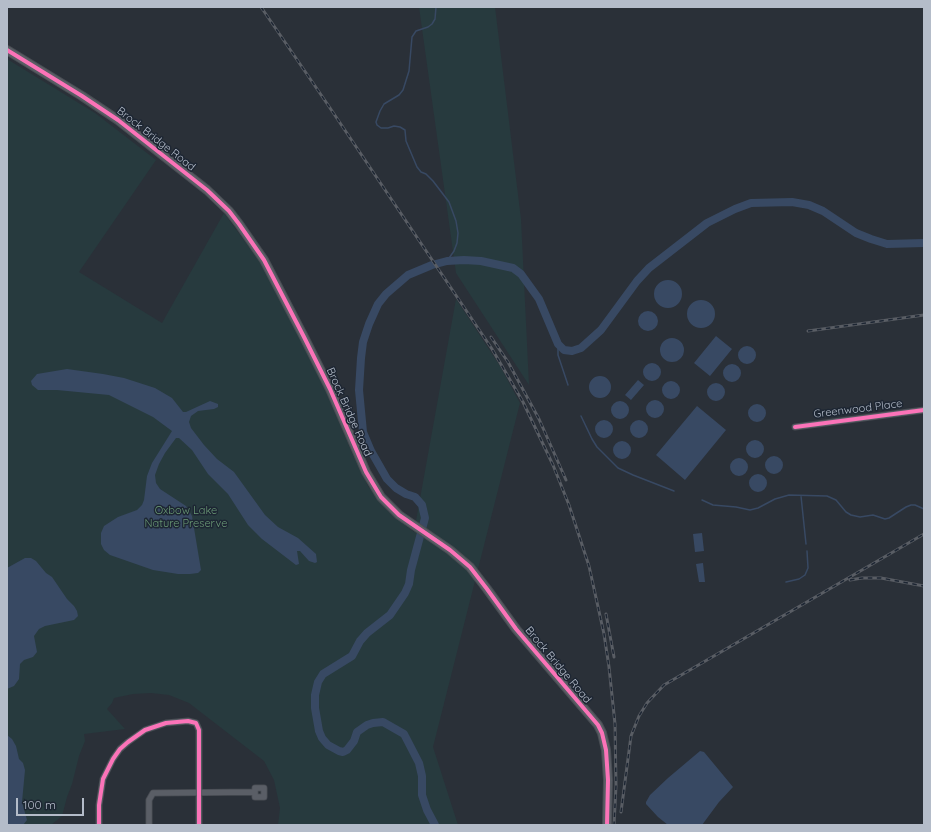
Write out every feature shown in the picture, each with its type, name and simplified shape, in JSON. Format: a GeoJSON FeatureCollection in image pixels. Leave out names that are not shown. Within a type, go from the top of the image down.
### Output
{"type":"FeatureCollection","features":[{"type":"Feature","properties":{"kind":"street","name":"Brock Bridge Road"},"geometry":{"type":"LineString","coordinates":[[7,50],[118,120],[207,190],[229,211],[264,260],[323,376],[366,472],[381,497],[391,508],[410,523],[450,550],[470,566],[516,628],[598,725],[602,733],[606,750],[608,796],[607,825]]}},
{"type":"Feature","properties":{"kind":"street","name":"Greenwood Place"},"geometry":{"type":"LineString","coordinates":[[795,427],[924,410]]}},
{"type":"Feature","properties":{"kind":"street"},"geometry":{"type":"LineString","coordinates":[[99,825],[99,805],[103,779],[120,749],[137,735],[156,726],[173,722],[188,721],[196,723],[199,730],[199,825]]}},
{"type":"Feature","properties":{"kind":"street"},"geometry":{"type":"LineString","coordinates":[[149,825],[149,800],[153,793],[255,792]]}},
{"type":"Feature","properties":{"kind":"green space"},"geometry":{"type":"Polygon","coordinates":[[[419,7],[495,7],[521,219],[529,385],[456,273],[419,7]]]}},
{"type":"Feature","properties":{"kind":"green space","name":"Oxbow Lake Nature Preserve"},"geometry":{"type":"Polygon","coordinates":[[[7,59],[95,113],[156,160],[79,272],[162,323],[224,213],[260,262],[326,391],[368,486],[388,511],[414,532],[456,299],[500,366],[520,403],[433,747],[458,825],[278,825],[280,808],[274,780],[264,761],[189,703],[169,695],[151,693],[133,694],[114,698],[107,709],[125,729],[84,734],[85,741],[79,756],[62,816],[51,825],[7,825],[7,59]]]}},
{"type":"Feature","properties":{"kind":"water"},"geometry":{"type":"Polygon","coordinates":[[[668,280],[678,284],[682,294],[678,304],[668,308],[658,304],[654,294],[658,284],[668,280]]]}},
{"type":"Feature","properties":{"kind":"water"},"geometry":{"type":"Polygon","coordinates":[[[701,300],[711,304],[715,314],[711,324],[701,328],[691,324],[687,314],[691,304],[701,300]]]}},
{"type":"Feature","properties":{"kind":"water"},"geometry":{"type":"Polygon","coordinates":[[[648,311],[655,314],[658,321],[655,328],[648,331],[641,328],[638,321],[641,314],[648,311]]]}},
{"type":"Feature","properties":{"kind":"water"},"geometry":{"type":"Polygon","coordinates":[[[716,336],[732,349],[710,376],[694,363],[716,336]]]}},
{"type":"Feature","properties":{"kind":"water"},"geometry":{"type":"Polygon","coordinates":[[[672,338],[680,342],[684,350],[680,358],[672,362],[664,358],[660,350],[664,342],[672,338]]]}},
{"type":"Feature","properties":{"kind":"water"},"geometry":{"type":"Polygon","coordinates":[[[743,346],[751,346],[756,351],[754,362],[751,364],[743,364],[738,359],[738,351],[743,346]]]}},
{"type":"Feature","properties":{"kind":"water"},"geometry":{"type":"Polygon","coordinates":[[[648,363],[656,363],[661,368],[659,379],[656,381],[648,381],[643,376],[643,368],[648,363]]]}},
{"type":"Feature","properties":{"kind":"water"},"geometry":{"type":"Polygon","coordinates":[[[728,364],[736,364],[741,369],[739,380],[736,382],[728,382],[723,377],[723,369],[728,364]]]}},
{"type":"Feature","properties":{"kind":"water"},"geometry":{"type":"Polygon","coordinates":[[[67,369],[124,378],[155,388],[172,398],[183,412],[210,401],[218,404],[218,407],[214,409],[198,411],[191,416],[189,422],[191,428],[217,459],[234,472],[265,515],[278,527],[298,538],[316,554],[317,562],[315,563],[309,561],[300,551],[297,551],[299,564],[296,565],[262,539],[248,525],[228,494],[208,474],[192,450],[179,438],[176,438],[159,464],[155,475],[156,483],[160,489],[186,506],[192,516],[201,570],[198,573],[178,574],[153,570],[110,555],[104,550],[101,544],[101,533],[104,526],[118,517],[137,510],[142,505],[147,476],[152,463],[172,431],[153,417],[109,395],[57,390],[38,390],[32,385],[31,381],[37,374],[67,369]]]}},
{"type":"Feature","properties":{"kind":"water"},"geometry":{"type":"Polygon","coordinates":[[[600,376],[608,379],[611,387],[608,395],[600,398],[592,395],[589,387],[592,379],[600,376]]]}},
{"type":"Feature","properties":{"kind":"water"},"geometry":{"type":"Polygon","coordinates":[[[638,380],[644,385],[631,400],[625,395],[638,380]]]}},
{"type":"Feature","properties":{"kind":"water"},"geometry":{"type":"Polygon","coordinates":[[[667,381],[675,381],[680,386],[678,397],[675,399],[667,399],[662,394],[662,386],[667,381]]]}},
{"type":"Feature","properties":{"kind":"water"},"geometry":{"type":"Polygon","coordinates":[[[712,383],[720,383],[725,388],[723,399],[720,401],[712,401],[707,396],[707,388],[712,383]]]}},
{"type":"Feature","properties":{"kind":"water"},"geometry":{"type":"Polygon","coordinates":[[[651,400],[659,400],[664,405],[662,416],[659,418],[651,418],[646,413],[646,405],[651,400]]]}},
{"type":"Feature","properties":{"kind":"water"},"geometry":{"type":"Polygon","coordinates":[[[616,401],[624,401],[629,406],[627,417],[624,419],[616,419],[611,414],[611,406],[616,401]]]}},
{"type":"Feature","properties":{"kind":"water"},"geometry":{"type":"Polygon","coordinates":[[[753,404],[761,404],[766,409],[764,420],[761,422],[753,422],[748,417],[748,409],[753,404]]]}},
{"type":"Feature","properties":{"kind":"water"},"geometry":{"type":"Polygon","coordinates":[[[697,406],[726,430],[685,480],[656,455],[697,406]]]}},
{"type":"Feature","properties":{"kind":"water"},"geometry":{"type":"Polygon","coordinates":[[[600,420],[608,420],[613,425],[611,436],[608,438],[600,438],[595,433],[595,425],[600,420]]]}},
{"type":"Feature","properties":{"kind":"water"},"geometry":{"type":"Polygon","coordinates":[[[635,420],[643,420],[648,425],[646,436],[643,438],[635,438],[630,433],[630,425],[635,420]]]}},
{"type":"Feature","properties":{"kind":"water"},"geometry":{"type":"Polygon","coordinates":[[[751,440],[759,440],[764,445],[762,456],[759,458],[751,458],[746,453],[746,445],[751,440]]]}},
{"type":"Feature","properties":{"kind":"water"},"geometry":{"type":"Polygon","coordinates":[[[618,441],[626,441],[631,446],[629,457],[626,459],[618,459],[613,454],[613,446],[618,441]]]}},
{"type":"Feature","properties":{"kind":"water"},"geometry":{"type":"Polygon","coordinates":[[[770,456],[778,456],[783,461],[781,472],[778,474],[770,474],[765,469],[765,461],[770,456]]]}},
{"type":"Feature","properties":{"kind":"water"},"geometry":{"type":"Polygon","coordinates":[[[735,458],[743,458],[748,463],[746,474],[743,476],[735,476],[730,471],[730,463],[735,458]]]}},
{"type":"Feature","properties":{"kind":"water"},"geometry":{"type":"Polygon","coordinates":[[[754,474],[762,474],[767,479],[765,490],[762,492],[754,492],[749,487],[749,479],[754,474]]]}},
{"type":"Feature","properties":{"kind":"water"},"geometry":{"type":"Polygon","coordinates":[[[702,533],[704,551],[695,552],[693,534],[702,533]]]}},
{"type":"Feature","properties":{"kind":"water"},"geometry":{"type":"Polygon","coordinates":[[[25,558],[31,558],[36,561],[46,573],[52,577],[67,599],[74,606],[78,616],[74,620],[45,626],[39,629],[34,636],[37,652],[33,657],[24,660],[20,664],[19,679],[14,686],[7,689],[7,568],[25,558]]]}},
{"type":"Feature","properties":{"kind":"water"},"geometry":{"type":"Polygon","coordinates":[[[703,563],[705,582],[699,582],[696,564],[703,563]]]}},
{"type":"Feature","properties":{"kind":"water"},"geometry":{"type":"Polygon","coordinates":[[[7,735],[12,739],[16,746],[19,759],[23,763],[25,770],[22,802],[27,820],[23,825],[7,825],[7,735]]]}},
{"type":"Feature","properties":{"kind":"water"},"geometry":{"type":"Polygon","coordinates":[[[700,751],[704,752],[733,787],[719,802],[702,825],[668,825],[658,817],[646,804],[646,802],[650,795],[668,778],[700,751]]]}},
{"type":"Feature","properties":{"kind":"waterway"},"geometry":{"type":"LineString","coordinates":[[436,7],[435,19],[432,24],[416,31],[412,37],[409,71],[403,90],[399,95],[384,104],[376,122],[381,128],[394,126],[405,130],[406,141],[417,167],[433,181],[449,202],[456,221],[458,233],[454,251],[447,261]]}},
{"type":"Feature","properties":{"kind":"waterway"},"geometry":{"type":"LineString","coordinates":[[435,825],[427,810],[422,795],[422,776],[419,763],[404,734],[383,722],[373,723],[357,732],[354,741],[347,750],[343,752],[339,751],[328,745],[322,738],[319,731],[315,708],[315,695],[318,682],[323,674],[352,656],[360,641],[367,633],[390,615],[405,593],[409,584],[411,570],[425,518],[422,505],[415,497],[396,488],[387,479],[371,451],[363,432],[359,390],[363,342],[378,304],[386,294],[408,275],[432,265],[447,261],[481,261],[513,268],[521,274],[539,299],[558,344],[564,350],[572,351],[581,348],[601,330],[637,281],[649,268],[707,223],[751,203],[792,202],[809,205],[823,211],[856,233],[871,239],[887,244],[924,243]]}},
{"type":"Feature","properties":{"kind":"waterway"},"geometry":{"type":"LineString","coordinates":[[558,344],[558,355],[568,385]]}},
{"type":"Feature","properties":{"kind":"waterway"},"geometry":{"type":"LineString","coordinates":[[581,416],[597,447],[618,468],[674,491]]}},
{"type":"Feature","properties":{"kind":"waterway"},"geometry":{"type":"LineString","coordinates":[[702,500],[713,505],[750,510],[758,508],[775,499],[789,495],[827,496],[836,500],[846,512],[851,515],[860,517],[873,515],[885,519],[911,505],[924,509]]}},
{"type":"Feature","properties":{"kind":"waterway"},"geometry":{"type":"LineString","coordinates":[[801,496],[806,544]]}},
{"type":"Feature","properties":{"kind":"waterway"},"geometry":{"type":"LineString","coordinates":[[786,582],[799,579],[805,575],[808,568],[807,551]]}},
{"type":"Feature","properties":{"kind":"railway"},"geometry":{"type":"LineString","coordinates":[[261,7],[492,349],[523,402],[553,465],[569,505],[589,566],[604,634],[615,724],[616,786],[614,825]]}},
{"type":"Feature","properties":{"kind":"railway"},"geometry":{"type":"LineString","coordinates":[[808,331],[924,315]]}},
{"type":"Feature","properties":{"kind":"railway"},"geometry":{"type":"LineString","coordinates":[[491,337],[508,362],[539,419],[566,480]]}},
{"type":"Feature","properties":{"kind":"railway"},"geometry":{"type":"LineString","coordinates":[[621,812],[631,736],[639,716],[647,703],[664,685],[924,534]]}},
{"type":"Feature","properties":{"kind":"railway"},"geometry":{"type":"LineString","coordinates":[[850,580],[862,578],[881,578],[924,586]]}},
{"type":"Feature","properties":{"kind":"railway"},"geometry":{"type":"LineString","coordinates":[[606,614],[614,657]]}},
{"type":"Feature","properties":{"kind":"cycle path"},"geometry":{"type":"LineString","coordinates":[[7,50],[118,120],[207,190],[229,211],[264,260],[330,389],[366,472],[381,497],[399,515],[450,550],[470,567],[516,629],[598,725],[602,733],[606,750],[608,780],[607,825]]}},
{"type":"Feature","properties":{"kind":"cycle path"},"geometry":{"type":"LineString","coordinates":[[795,427],[924,410]]}},
{"type":"Feature","properties":{"kind":"cycle path"},"geometry":{"type":"LineString","coordinates":[[99,825],[99,805],[103,779],[120,749],[145,730],[166,723],[188,721],[196,723],[199,730],[199,825]]}}]}
